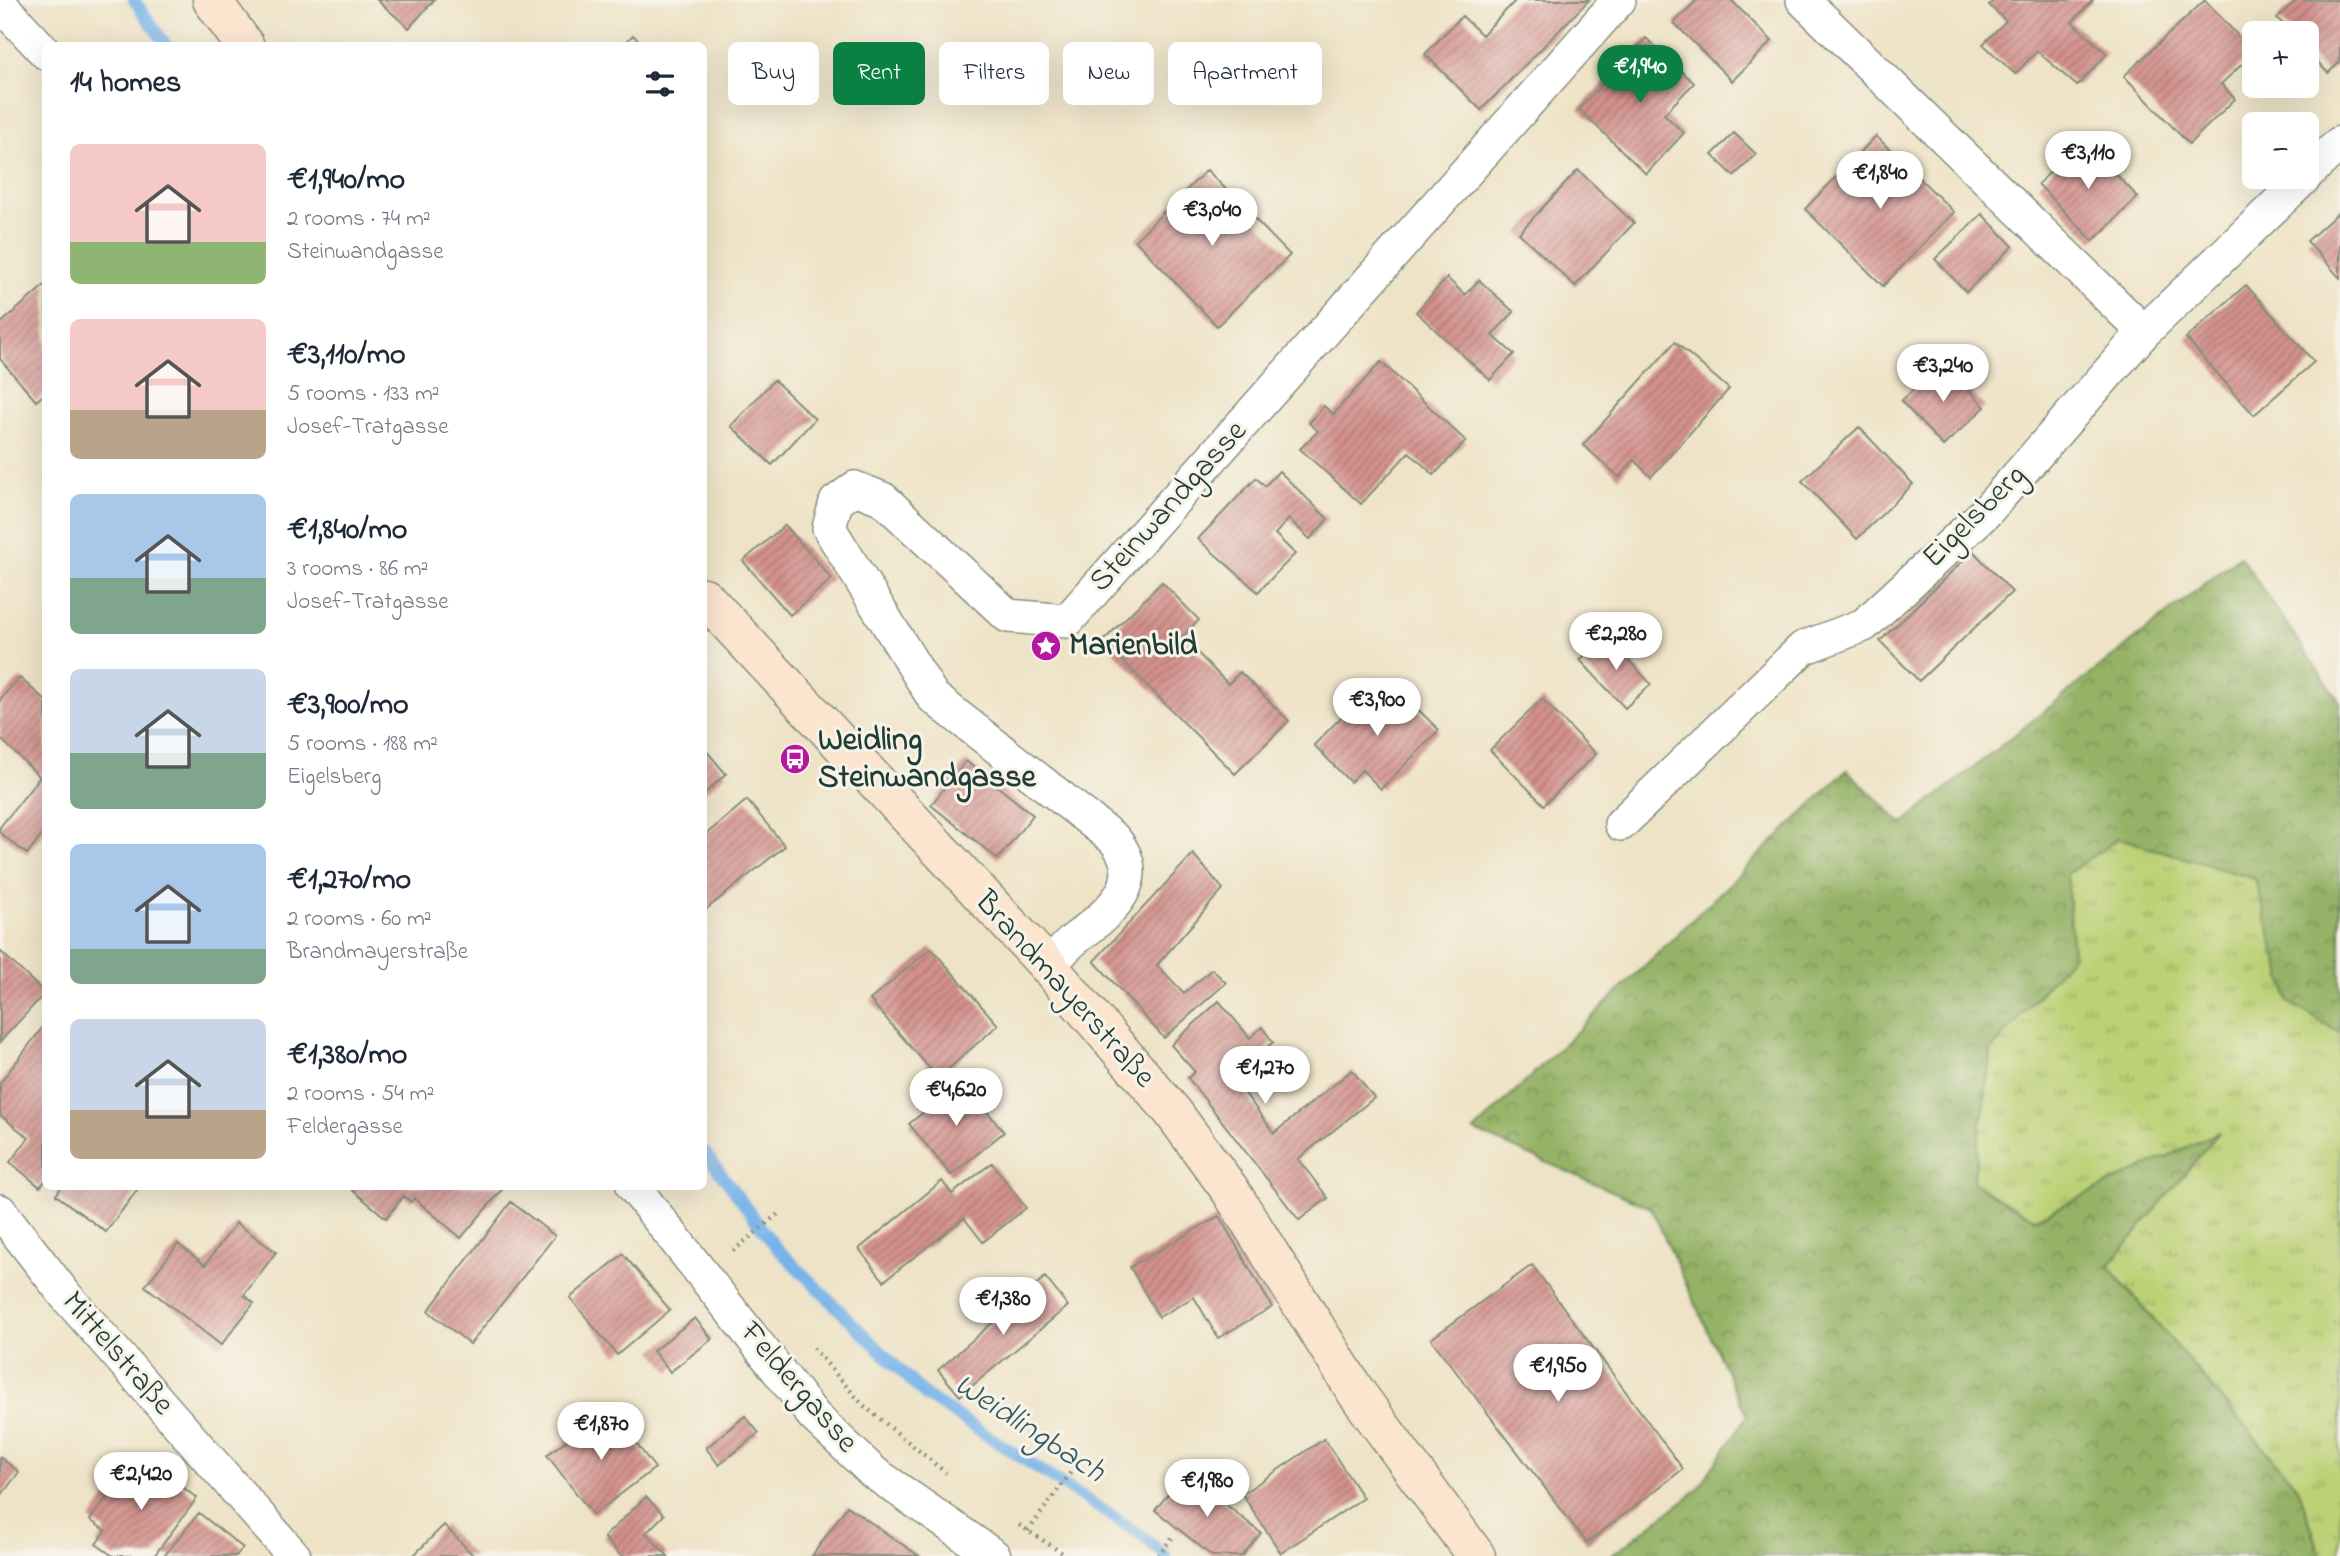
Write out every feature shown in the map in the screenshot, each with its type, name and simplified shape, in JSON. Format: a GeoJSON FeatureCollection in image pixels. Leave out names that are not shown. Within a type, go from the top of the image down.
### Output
{"type":"FeatureCollection","features":[{"type":"Feature","properties":{"kind":"main road"},"geometry":{"type":"LineString","coordinates":[[212,0],[241,42]]}},
{"type":"Feature","properties":{"kind":"main road","name":"Brandmayerstraße"},"geometry":{"type":"LineString","coordinates":[[707,600],[1048,967],[1172,1111],[1230,1190],[1356,1392],[1476,1556]]}},
{"type":"Feature","properties":{"kind":"street","name":"Steinwandgasse"},"geometry":{"type":"LineString","coordinates":[[1048,967],[1074,940],[1101,920],[1118,900],[1128,869],[1125,852],[1114,839],[933,697],[829,528],[836,502],[855,488],[883,499],[1008,616],[1067,621],[1619,0]]}},
{"type":"Feature","properties":{"kind":"street"},"geometry":{"type":"LineString","coordinates":[[1803,0],[2144,332]]}},
{"type":"Feature","properties":{"kind":"street"},"geometry":{"type":"LineString","coordinates":[[0,4],[42,49]]}},
{"type":"Feature","properties":{"kind":"street","name":"Eigelsberg"},"geometry":{"type":"LineString","coordinates":[[2319,163],[2340,143]]}},
{"type":"Feature","properties":{"kind":"street","name":"Eigelsberg"},"geometry":{"type":"LineString","coordinates":[[1620,824],[1803,648],[1864,625],[1984,513],[2144,332],[2292,189]]}},
{"type":"Feature","properties":{"kind":"street","name":"Feldergasse"},"geometry":{"type":"LineString","coordinates":[[636,1190],[814,1416],[873,1472],[994,1556]]}},
{"type":"Feature","properties":{"kind":"street","name":"Mittelstraße"},"geometry":{"type":"LineString","coordinates":[[0,1211],[66,1296],[294,1556]]}},
{"type":"Feature","properties":{"kind":"path"},"geometry":{"type":"LineString","coordinates":[[737,1246],[778,1214]]}},
{"type":"Feature","properties":{"kind":"path"},"geometry":{"type":"LineString","coordinates":[[723,1245],[729,1254]]}},
{"type":"Feature","properties":{"kind":"path"},"geometry":{"type":"LineString","coordinates":[[810,1345],[863,1405],[953,1478]]}},
{"type":"Feature","properties":{"kind":"path"},"geometry":{"type":"LineString","coordinates":[[1028,1531],[1077,1464]]}},
{"type":"Feature","properties":{"kind":"path"},"geometry":{"type":"LineString","coordinates":[[1017,1524],[1067,1556]]}},
{"type":"Feature","properties":{"kind":"path"},"geometry":{"type":"LineString","coordinates":[[1158,1556],[1172,1538]]}},
{"type":"Feature","properties":{"kind":"green space"},"geometry":{"type":"Polygon","coordinates":[[[2240,556],[2340,702],[2340,1033],[2289,1002],[2255,879],[2119,838],[2067,874],[2073,955],[1991,1050],[1973,1182],[2034,1219],[2219,1132],[2108,1267],[2298,1488],[2321,1556],[1611,1556],[1698,1489],[1747,1416],[1651,1208],[1474,1131],[1847,770],[1902,824],[2240,556]]]}},
{"type":"Feature","properties":{"kind":"green space"},"geometry":{"type":"Polygon","coordinates":[[[2119,838],[2256,879],[2289,1002],[2340,1033],[2340,1556],[2321,1556],[2298,1488],[2108,1266],[2218,1133],[2034,1219],[1973,1183],[1991,1050],[2073,955],[2066,874],[2119,838]]]}},
{"type":"Feature","properties":{"kind":"building"},"geometry":{"type":"Polygon","coordinates":[[[377,0],[434,0],[409,28],[377,0]]]}},
{"type":"Feature","properties":{"kind":"building"},"geometry":{"type":"Polygon","coordinates":[[[1516,0],[1589,0],[1481,110],[1425,54],[1462,16],[1482,35],[1516,0]]]}},
{"type":"Feature","properties":{"kind":"building"},"geometry":{"type":"Polygon","coordinates":[[[1697,0],[1731,0],[1772,41],[1732,81],[1674,23],[1697,0]]]}},
{"type":"Feature","properties":{"kind":"building"},"geometry":{"type":"Polygon","coordinates":[[[1994,0],[2093,0],[2072,22],[2107,54],[2077,86],[2037,51],[2015,74],[1983,44],[2006,21],[1989,5],[1994,0]]]}},
{"type":"Feature","properties":{"kind":"building"},"geometry":{"type":"Polygon","coordinates":[[[2205,0],[2242,40],[2242,64],[2221,84],[2235,99],[2189,144],[2124,76],[2205,0]]]}},
{"type":"Feature","properties":{"kind":"building"},"geometry":{"type":"Polygon","coordinates":[[[2297,0],[2340,0],[2340,62],[2328,73],[2319,64],[2319,21],[2280,21],[2277,18],[2297,0]]]}},
{"type":"Feature","properties":{"kind":"building"},"geometry":{"type":"Polygon","coordinates":[[[633,35],[641,42],[627,42],[633,35]]]}},
{"type":"Feature","properties":{"kind":"building"},"geometry":{"type":"Polygon","coordinates":[[[1646,38],[1694,83],[1664,114],[1684,133],[1646,174],[1579,109],[1646,38]]]}},
{"type":"Feature","properties":{"kind":"building"},"geometry":{"type":"Polygon","coordinates":[[[1734,133],[1756,154],[1734,176],[1712,155],[1734,133]]]}},
{"type":"Feature","properties":{"kind":"building"},"geometry":{"type":"Polygon","coordinates":[[[1876,136],[1954,212],[1883,286],[1805,209],[1876,136]]]}},
{"type":"Feature","properties":{"kind":"building"},"geometry":{"type":"Polygon","coordinates":[[[2083,140],[2138,197],[2093,241],[2038,184],[2083,140]]]}},
{"type":"Feature","properties":{"kind":"building"},"geometry":{"type":"Polygon","coordinates":[[[1207,170],[1290,255],[1217,326],[1135,240],[1207,170]]]}},
{"type":"Feature","properties":{"kind":"building"},"geometry":{"type":"Polygon","coordinates":[[[1578,170],[1634,223],[1575,286],[1519,233],[1578,170]]]}},
{"type":"Feature","properties":{"kind":"building"},"geometry":{"type":"Polygon","coordinates":[[[2340,211],[2340,278],[2307,241],[2340,211]]]}},
{"type":"Feature","properties":{"kind":"building"},"geometry":{"type":"Polygon","coordinates":[[[1982,214],[2013,246],[1966,292],[1935,259],[1982,214]]]}},
{"type":"Feature","properties":{"kind":"building"},"geometry":{"type":"Polygon","coordinates":[[[1447,278],[1465,295],[1479,280],[1514,312],[1492,335],[1514,354],[1490,380],[1416,312],[1447,278]]]}},
{"type":"Feature","properties":{"kind":"building"},"geometry":{"type":"Polygon","coordinates":[[[2246,285],[2314,362],[2254,415],[2186,338],[2246,285]]]}},
{"type":"Feature","properties":{"kind":"building"},"geometry":{"type":"Polygon","coordinates":[[[42,287],[42,396],[36,401],[0,359],[0,324],[42,287]]]}},
{"type":"Feature","properties":{"kind":"building"},"geometry":{"type":"Polygon","coordinates":[[[1675,342],[1729,389],[1651,477],[1634,460],[1619,477],[1583,445],[1675,342]]]}},
{"type":"Feature","properties":{"kind":"building"},"geometry":{"type":"Polygon","coordinates":[[[1381,362],[1466,441],[1434,475],[1409,452],[1361,504],[1300,449],[1318,431],[1309,423],[1324,406],[1333,414],[1381,362]]]}},
{"type":"Feature","properties":{"kind":"building"},"geometry":{"type":"Polygon","coordinates":[[[1943,362],[1985,407],[1943,446],[1901,401],[1943,362]]]}},
{"type":"Feature","properties":{"kind":"building"},"geometry":{"type":"Polygon","coordinates":[[[774,380],[815,419],[772,465],[731,426],[774,380]]]}},
{"type":"Feature","properties":{"kind":"building"},"geometry":{"type":"Polygon","coordinates":[[[1859,427],[1913,484],[1857,539],[1802,481],[1859,427]]]}},
{"type":"Feature","properties":{"kind":"building"},"geometry":{"type":"Polygon","coordinates":[[[1279,471],[1328,519],[1310,539],[1289,519],[1275,534],[1295,554],[1258,592],[1198,539],[1256,478],[1265,486],[1279,471]]]}},
{"type":"Feature","properties":{"kind":"building"},"geometry":{"type":"Polygon","coordinates":[[[785,525],[832,579],[790,615],[743,561],[785,525]]]}},
{"type":"Feature","properties":{"kind":"building"},"geometry":{"type":"Polygon","coordinates":[[[1973,551],[2012,592],[1919,681],[1880,641],[1973,551]]]}},
{"type":"Feature","properties":{"kind":"building"},"geometry":{"type":"Polygon","coordinates":[[[1162,582],[1199,620],[1182,637],[1228,684],[1240,672],[1289,721],[1235,774],[1103,641],[1162,582]]]}},
{"type":"Feature","properties":{"kind":"building"},"geometry":{"type":"Polygon","coordinates":[[[1606,636],[1651,684],[1625,708],[1580,660],[1606,636]]]}},
{"type":"Feature","properties":{"kind":"building"},"geometry":{"type":"Polygon","coordinates":[[[20,678],[42,697],[42,834],[27,854],[0,833],[0,827],[40,777],[0,738],[0,699],[20,678]]]}},
{"type":"Feature","properties":{"kind":"building"},"geometry":{"type":"Polygon","coordinates":[[[1391,683],[1439,730],[1381,789],[1362,770],[1350,782],[1314,745],[1354,704],[1362,713],[1391,683]]]}},
{"type":"Feature","properties":{"kind":"building"},"geometry":{"type":"Polygon","coordinates":[[[1542,699],[1596,754],[1544,805],[1490,750],[1542,699]]]}},
{"type":"Feature","properties":{"kind":"building"},"geometry":{"type":"Polygon","coordinates":[[[707,752],[726,774],[707,791],[707,752]]]}},
{"type":"Feature","properties":{"kind":"building"},"geometry":{"type":"Polygon","coordinates":[[[966,761],[1033,815],[998,859],[931,805],[966,761]]]}},
{"type":"Feature","properties":{"kind":"building"},"geometry":{"type":"Polygon","coordinates":[[[747,800],[785,846],[707,909],[707,833],[747,800]]]}},
{"type":"Feature","properties":{"kind":"building"},"geometry":{"type":"Polygon","coordinates":[[[1193,854],[1223,889],[1157,965],[1184,993],[1212,969],[1226,983],[1164,1038],[1094,961],[1193,854]]]}},
{"type":"Feature","properties":{"kind":"building"},"geometry":{"type":"Polygon","coordinates":[[[931,948],[998,1025],[938,1078],[870,1000],[931,948]]]}},
{"type":"Feature","properties":{"kind":"building"},"geometry":{"type":"Polygon","coordinates":[[[0,951],[42,990],[42,996],[0,1042],[0,951]]]}},
{"type":"Feature","properties":{"kind":"building"},"geometry":{"type":"Polygon","coordinates":[[[1219,1001],[1250,1038],[1262,1027],[1273,1042],[1233,1077],[1274,1133],[1352,1070],[1374,1098],[1298,1159],[1328,1198],[1299,1220],[1188,1078],[1195,1072],[1171,1045],[1219,1001]]]}},
{"type":"Feature","properties":{"kind":"building"},"geometry":{"type":"Polygon","coordinates":[[[42,1028],[40,1187],[10,1162],[29,1138],[0,1115],[0,1083],[42,1028]]]}},
{"type":"Feature","properties":{"kind":"building"},"geometry":{"type":"Polygon","coordinates":[[[962,1081],[1004,1132],[951,1175],[909,1124],[962,1081]]]}},
{"type":"Feature","properties":{"kind":"building"},"geometry":{"type":"Polygon","coordinates":[[[992,1163],[1026,1208],[983,1242],[964,1218],[884,1281],[859,1249],[942,1181],[952,1194],[992,1163]]]}},
{"type":"Feature","properties":{"kind":"building"},"geometry":{"type":"Polygon","coordinates":[[[59,1190],[137,1190],[106,1232],[56,1195],[59,1190]]]}},
{"type":"Feature","properties":{"kind":"building"},"geometry":{"type":"Polygon","coordinates":[[[352,1190],[502,1190],[461,1238],[414,1198],[411,1202],[404,1196],[386,1218],[352,1190]]]}},
{"type":"Feature","properties":{"kind":"building"},"geometry":{"type":"Polygon","coordinates":[[[511,1202],[555,1236],[470,1344],[428,1311],[511,1202]]]}},
{"type":"Feature","properties":{"kind":"building"},"geometry":{"type":"Polygon","coordinates":[[[1219,1216],[1272,1307],[1218,1338],[1194,1297],[1159,1317],[1130,1267],[1219,1216]]]}},
{"type":"Feature","properties":{"kind":"building"},"geometry":{"type":"Polygon","coordinates":[[[236,1223],[276,1252],[244,1295],[254,1303],[221,1345],[145,1286],[178,1244],[205,1265],[236,1223]]]}},
{"type":"Feature","properties":{"kind":"building"},"geometry":{"type":"Polygon","coordinates":[[[623,1254],[670,1310],[617,1355],[570,1298],[623,1254]]]}},
{"type":"Feature","properties":{"kind":"building"},"geometry":{"type":"Polygon","coordinates":[[[1532,1265],[1683,1469],[1587,1543],[1431,1339],[1532,1265]]]}},
{"type":"Feature","properties":{"kind":"building"},"geometry":{"type":"Polygon","coordinates":[[[1045,1277],[1068,1306],[960,1396],[938,1370],[1045,1277]]]}},
{"type":"Feature","properties":{"kind":"building"},"geometry":{"type":"Polygon","coordinates":[[[695,1318],[712,1339],[670,1372],[653,1351],[695,1318]]]}},
{"type":"Feature","properties":{"kind":"building"},"geometry":{"type":"Polygon","coordinates":[[[609,1408],[655,1468],[593,1515],[547,1455],[609,1408]]]}},
{"type":"Feature","properties":{"kind":"building"},"geometry":{"type":"Polygon","coordinates":[[[745,1416],[759,1433],[719,1465],[706,1448],[745,1416]]]}},
{"type":"Feature","properties":{"kind":"building"},"geometry":{"type":"Polygon","coordinates":[[[1324,1439],[1363,1498],[1281,1553],[1242,1494],[1324,1439]]]}},
{"type":"Feature","properties":{"kind":"building"},"geometry":{"type":"Polygon","coordinates":[[[0,1457],[19,1472],[0,1497],[0,1457]]]}},
{"type":"Feature","properties":{"kind":"building"},"geometry":{"type":"Polygon","coordinates":[[[134,1460],[150,1471],[154,1466],[197,1498],[154,1556],[113,1556],[96,1544],[106,1531],[90,1520],[134,1460]]]}},
{"type":"Feature","properties":{"kind":"building"},"geometry":{"type":"Polygon","coordinates":[[[1186,1472],[1261,1533],[1242,1556],[1212,1556],[1155,1510],[1186,1472]]]}},
{"type":"Feature","properties":{"kind":"building"},"geometry":{"type":"Polygon","coordinates":[[[646,1497],[664,1515],[646,1533],[668,1556],[621,1556],[604,1537],[646,1497]]]}},
{"type":"Feature","properties":{"kind":"building"},"geometry":{"type":"Polygon","coordinates":[[[847,1506],[919,1556],[812,1556],[847,1506]]]}},
{"type":"Feature","properties":{"kind":"building"},"geometry":{"type":"Polygon","coordinates":[[[199,1513],[243,1548],[236,1556],[164,1556],[199,1513]]]}},
{"type":"Feature","properties":{"kind":"building"},"geometry":{"type":"Polygon","coordinates":[[[444,1525],[474,1556],[413,1556],[444,1525]]]}},
{"type":"Feature","properties":{"kind":"waterway","name":"Weidlingbach"},"geometry":{"type":"LineString","coordinates":[[134,0],[164,42]]}},
{"type":"Feature","properties":{"kind":"waterway","name":"Weidlingbach"},"geometry":{"type":"LineString","coordinates":[[707,1155],[775,1246],[926,1396],[1141,1535],[1166,1556]]}},
{"type":"Feature","properties":{"kind":"place","name":"Marienbild"},"geometry":{"type":"Point","coordinates":[1046,646]}},
{"type":"Feature","properties":{"kind":"place","name":"Weidling Steinwandgasse"},"geometry":{"type":"Point","coordinates":[795,759]}}]}
